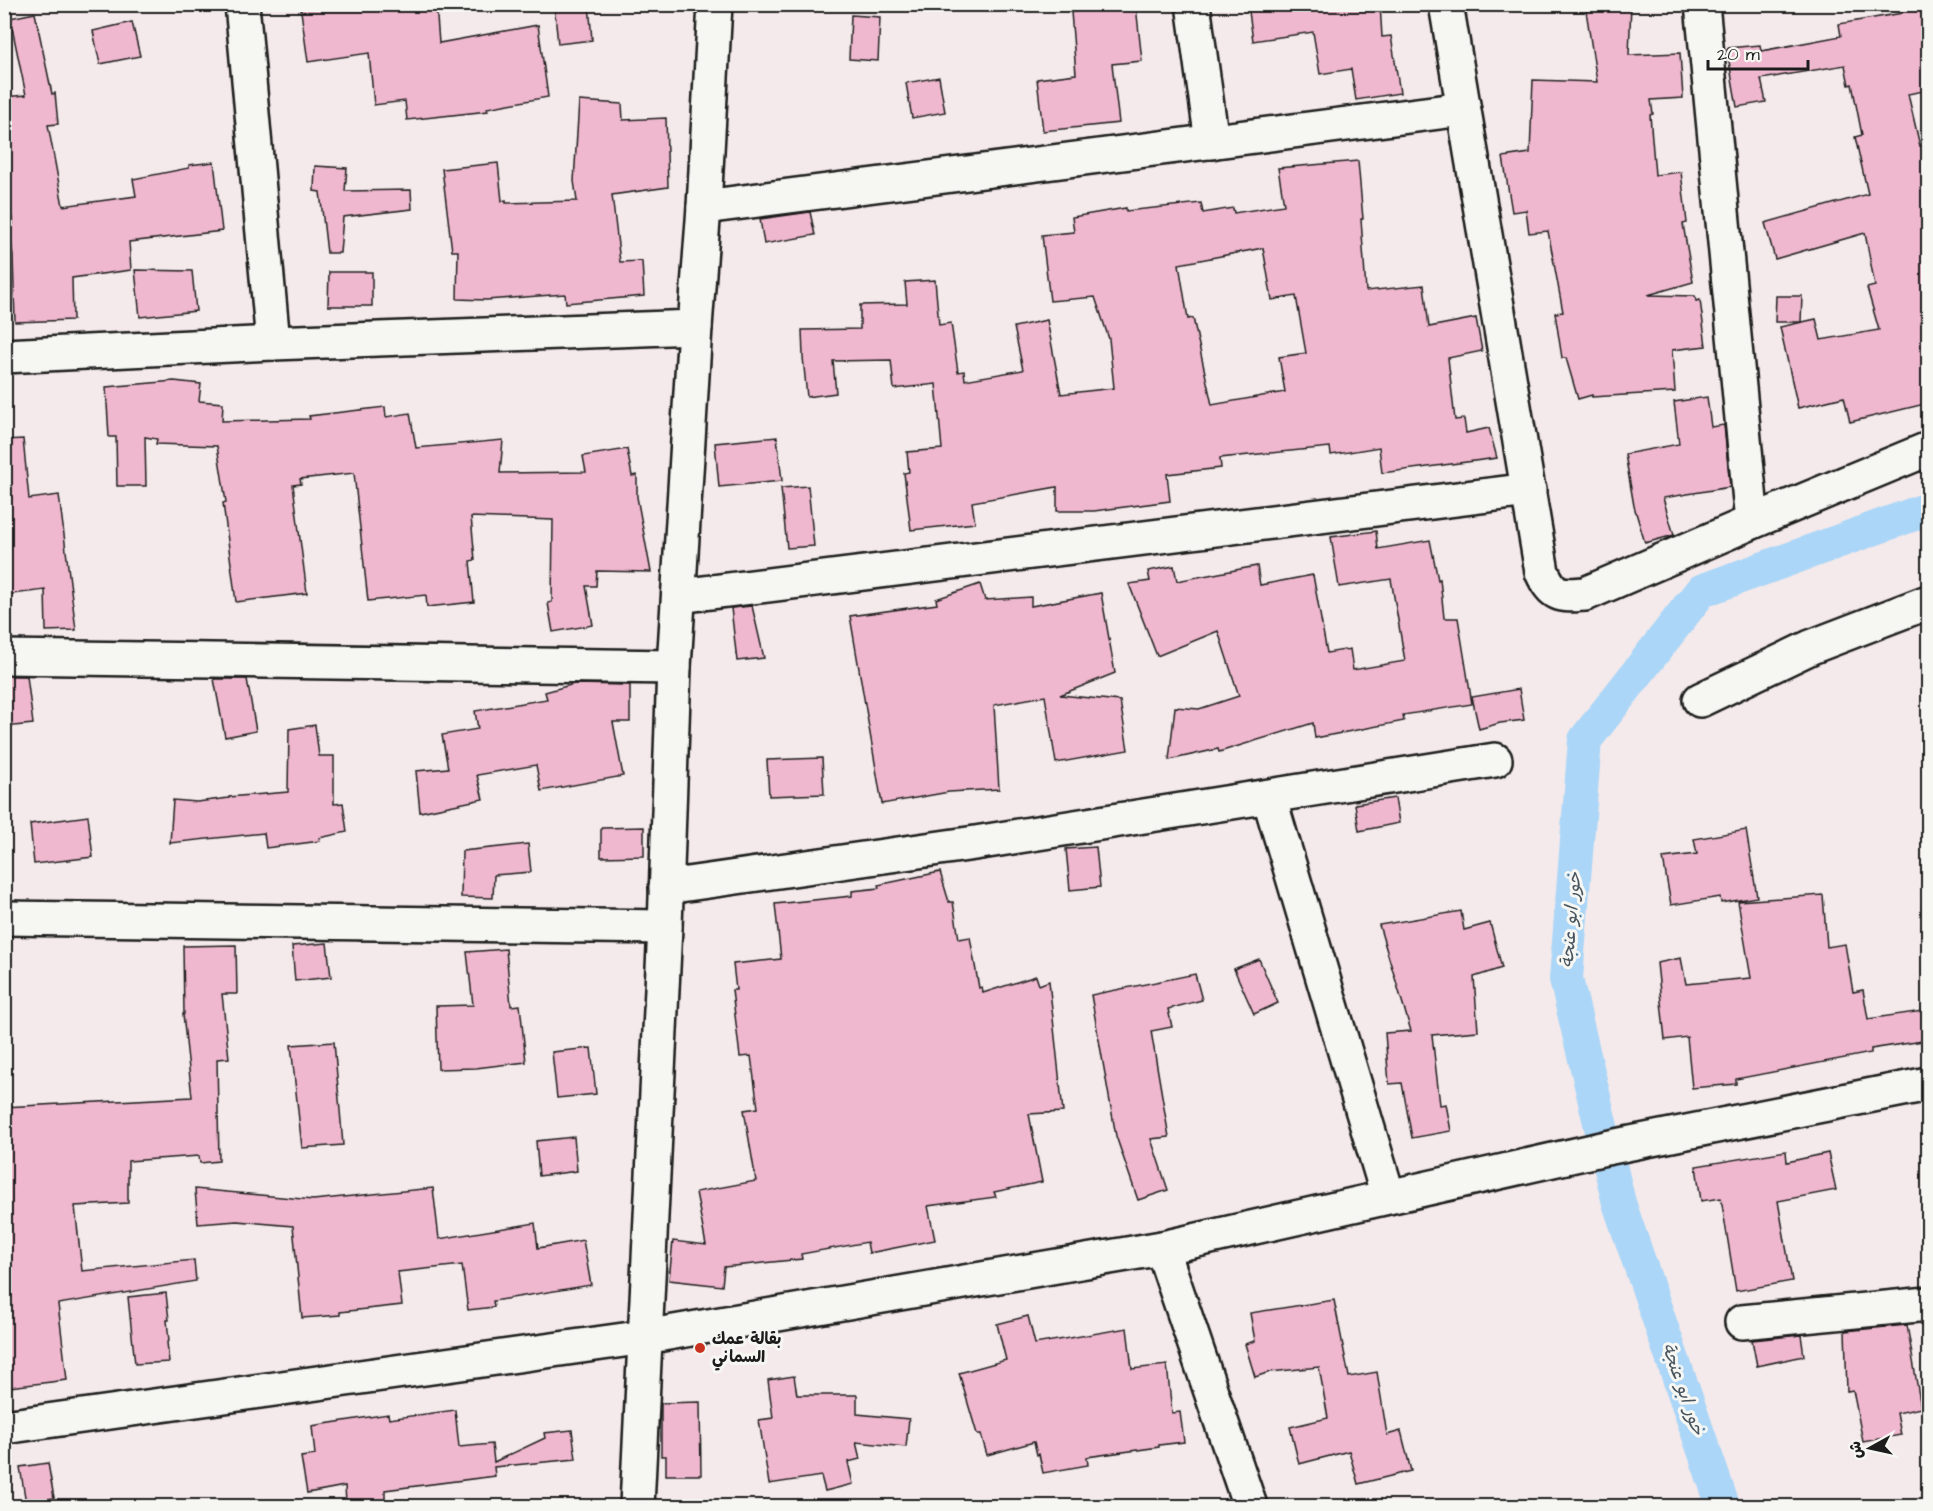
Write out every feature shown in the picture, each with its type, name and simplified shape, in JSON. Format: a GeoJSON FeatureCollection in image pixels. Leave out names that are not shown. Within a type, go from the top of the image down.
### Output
{"type":"FeatureCollection","features":[{"type":"Feature","properties":{"kind":"street"},"geometry":{"type":"LineString","coordinates":[[242,4],[273,343]]}},
{"type":"Feature","properties":{"kind":"street"},"geometry":{"type":"LineString","coordinates":[[637,1506],[665,927],[674,667],[695,327],[705,207],[715,4]]}},
{"type":"Feature","properties":{"kind":"street"},"geometry":{"type":"LineString","coordinates":[[1193,4],[1212,142]]}},
{"type":"Feature","properties":{"kind":"street"},"geometry":{"type":"LineString","coordinates":[[1446,4],[1542,572],[1549,587],[1559,594],[1585,594],[1929,449]]}},
{"type":"Feature","properties":{"kind":"street"},"geometry":{"type":"LineString","coordinates":[[1703,5],[1752,522]]}},
{"type":"Feature","properties":{"kind":"street"},"geometry":{"type":"LineString","coordinates":[[705,207],[1463,109]]}},
{"type":"Feature","properties":{"kind":"street"},"geometry":{"type":"LineString","coordinates":[[4,356],[695,327]]}},
{"type":"Feature","properties":{"kind":"street"},"geometry":{"type":"LineString","coordinates":[[679,596],[1529,489]]}},
{"type":"Feature","properties":{"kind":"street"},"geometry":{"type":"LineString","coordinates":[[1700,700],[1811,646],[1929,602]]}},
{"type":"Feature","properties":{"kind":"street"},"geometry":{"type":"LineString","coordinates":[[4,657],[674,667]]}},
{"type":"Feature","properties":{"kind":"street"},"geometry":{"type":"LineString","coordinates":[[666,886],[975,843],[1495,760]]}},
{"type":"Feature","properties":{"kind":"street"},"geometry":{"type":"LineString","coordinates":[[1269,797],[1388,1196]]}},
{"type":"Feature","properties":{"kind":"street"},"geometry":{"type":"LineString","coordinates":[[4,918],[665,927]]}},
{"type":"Feature","properties":{"kind":"street"},"geometry":{"type":"LineString","coordinates":[[4,1427],[645,1337],[1162,1248],[1606,1148],[1929,1084]]}},
{"type":"Feature","properties":{"kind":"street"},"geometry":{"type":"LineString","coordinates":[[1162,1248],[1250,1506]]}},
{"type":"Feature","properties":{"kind":"street"},"geometry":{"type":"LineString","coordinates":[[1742,1322],[1928,1305]]}},
{"type":"Feature","properties":{"kind":"building"},"geometry":{"type":"Polygon","coordinates":[[[300,4],[436,4],[439,43],[538,25],[548,97],[487,108],[488,111],[407,120],[405,101],[374,105],[369,53],[308,62],[300,4]]]}},
{"type":"Feature","properties":{"kind":"building"},"geometry":{"type":"Polygon","coordinates":[[[554,4],[589,4],[592,40],[558,44],[554,4]]]}},
{"type":"Feature","properties":{"kind":"building"},"geometry":{"type":"Polygon","coordinates":[[[1248,4],[1380,4],[1382,37],[1391,36],[1400,93],[1356,100],[1351,69],[1320,74],[1313,32],[1253,41],[1248,4]]]}},
{"type":"Feature","properties":{"kind":"building"},"geometry":{"type":"Polygon","coordinates":[[[1585,4],[1631,4],[1629,55],[1680,53],[1683,98],[1651,100],[1653,114],[1650,115],[1655,175],[1681,172],[1687,223],[1683,224],[1693,282],[1648,295],[1695,296],[1696,301],[1700,300],[1706,346],[1672,350],[1675,392],[1592,397],[1592,395],[1578,399],[1566,358],[1562,358],[1555,313],[1563,312],[1548,231],[1529,233],[1526,210],[1512,212],[1503,157],[1530,153],[1533,80],[1597,82],[1585,4]]]}},
{"type":"Feature","properties":{"kind":"building"},"geometry":{"type":"Polygon","coordinates":[[[1902,4],[1929,4],[1929,90],[1908,94],[1920,146],[1929,144],[1929,403],[1850,422],[1844,397],[1798,408],[1780,327],[1816,319],[1821,340],[1879,330],[1867,288],[1875,286],[1865,233],[1775,259],[1765,223],[1868,194],[1855,137],[1862,135],[1852,84],[1849,85],[1845,65],[1761,79],[1766,102],[1737,107],[1727,50],[1728,48],[1760,45],[1761,51],[1841,36],[1839,24],[1902,13],[1902,4]]]}},
{"type":"Feature","properties":{"kind":"building"},"geometry":{"type":"Polygon","coordinates":[[[1136,6],[1142,61],[1112,64],[1119,123],[1043,131],[1037,79],[1076,74],[1071,12],[1136,6]]]}},
{"type":"Feature","properties":{"kind":"building"},"geometry":{"type":"Polygon","coordinates":[[[35,13],[52,94],[55,93],[58,124],[48,125],[63,206],[136,196],[133,179],[189,168],[189,165],[214,162],[222,231],[129,242],[131,270],[72,278],[73,320],[15,322],[13,256],[9,224],[13,224],[4,175],[4,97],[26,95],[10,18],[35,13]]]}},
{"type":"Feature","properties":{"kind":"building"},"geometry":{"type":"Polygon","coordinates":[[[851,15],[880,17],[878,61],[849,59],[851,15]]]}},
{"type":"Feature","properties":{"kind":"building"},"geometry":{"type":"Polygon","coordinates":[[[132,22],[140,56],[100,64],[93,31],[132,22]]]}},
{"type":"Feature","properties":{"kind":"building"},"geometry":{"type":"Polygon","coordinates":[[[939,77],[945,112],[912,118],[906,83],[939,77]]]}},
{"type":"Feature","properties":{"kind":"building"},"geometry":{"type":"Polygon","coordinates":[[[579,101],[622,104],[623,120],[666,118],[668,187],[612,195],[620,262],[642,261],[644,296],[566,303],[565,294],[486,300],[457,299],[458,251],[452,251],[442,169],[498,163],[502,201],[506,200],[506,203],[577,201],[574,181],[579,101]]]}},
{"type":"Feature","properties":{"kind":"building"},"geometry":{"type":"Polygon","coordinates":[[[1358,161],[1366,291],[1424,285],[1429,327],[1476,318],[1482,351],[1448,358],[1455,420],[1464,419],[1466,433],[1489,428],[1497,458],[1382,473],[1379,447],[1331,455],[1330,447],[1220,458],[1221,468],[1167,474],[1170,501],[1094,511],[1057,511],[1057,487],[972,502],[975,523],[911,530],[904,473],[909,472],[907,452],[942,449],[936,384],[894,389],[891,360],[833,361],[836,393],[807,397],[802,330],[860,329],[860,305],[907,304],[905,282],[935,280],[939,325],[951,323],[958,372],[964,371],[965,380],[1023,370],[1014,327],[1047,320],[1061,394],[1114,388],[1109,339],[1095,297],[1050,301],[1042,235],[1074,232],[1072,217],[1126,208],[1126,211],[1201,203],[1203,213],[1233,208],[1234,213],[1284,205],[1278,168],[1358,161]],[[1263,248],[1179,264],[1188,319],[1193,318],[1212,405],[1285,392],[1279,357],[1306,353],[1296,296],[1272,300],[1263,248]]]}},
{"type":"Feature","properties":{"kind":"building"},"geometry":{"type":"Polygon","coordinates":[[[315,166],[347,168],[345,191],[411,190],[412,209],[343,217],[340,253],[327,253],[320,192],[314,191],[315,166]]]}},
{"type":"Feature","properties":{"kind":"building"},"geometry":{"type":"Polygon","coordinates":[[[810,212],[815,235],[764,244],[760,219],[810,212]]]}},
{"type":"Feature","properties":{"kind":"building"},"geometry":{"type":"Polygon","coordinates":[[[135,270],[192,271],[196,311],[140,317],[135,270]]]}},
{"type":"Feature","properties":{"kind":"building"},"geometry":{"type":"Polygon","coordinates":[[[329,272],[372,272],[372,306],[328,306],[329,272]]]}},
{"type":"Feature","properties":{"kind":"building"},"geometry":{"type":"Polygon","coordinates":[[[1776,296],[1802,296],[1801,322],[1775,322],[1776,296]]]}},
{"type":"Feature","properties":{"kind":"building"},"geometry":{"type":"Polygon","coordinates":[[[174,381],[201,384],[199,401],[223,403],[222,421],[310,419],[309,416],[385,407],[386,417],[410,413],[416,448],[503,440],[500,473],[586,472],[583,456],[627,449],[632,476],[637,475],[637,497],[651,572],[597,571],[596,586],[586,586],[593,625],[553,632],[548,603],[552,602],[553,520],[471,517],[475,560],[470,561],[474,602],[427,607],[426,595],[368,601],[354,473],[300,479],[301,484],[293,485],[307,593],[236,602],[223,503],[226,502],[217,446],[156,444],[157,439],[145,437],[146,486],[117,486],[116,437],[109,437],[106,387],[174,381]]]}},
{"type":"Feature","properties":{"kind":"building"},"geometry":{"type":"Polygon","coordinates":[[[1707,397],[1711,427],[1724,425],[1730,487],[1663,498],[1674,535],[1645,543],[1634,506],[1625,454],[1679,444],[1674,402],[1707,397]]]}},
{"type":"Feature","properties":{"kind":"building"},"geometry":{"type":"Polygon","coordinates":[[[777,437],[782,481],[719,487],[715,443],[777,437]]]}},
{"type":"Feature","properties":{"kind":"building"},"geometry":{"type":"Polygon","coordinates":[[[23,439],[29,499],[59,495],[76,630],[46,631],[45,590],[4,595],[4,440],[23,439]]]}},
{"type":"Feature","properties":{"kind":"building"},"geometry":{"type":"Polygon","coordinates":[[[808,486],[814,546],[787,548],[781,488],[808,486]]]}},
{"type":"Feature","properties":{"kind":"building"},"geometry":{"type":"Polygon","coordinates":[[[1376,531],[1378,549],[1430,540],[1438,580],[1440,579],[1444,618],[1458,618],[1472,704],[1403,715],[1404,721],[1315,738],[1313,723],[1219,752],[1218,749],[1169,760],[1175,707],[1199,709],[1239,696],[1218,631],[1157,656],[1129,584],[1150,581],[1148,571],[1174,566],[1177,581],[1257,566],[1260,585],[1313,575],[1327,653],[1350,649],[1353,670],[1405,661],[1391,579],[1339,587],[1331,537],[1376,531]]]}},
{"type":"Feature","properties":{"kind":"building"},"geometry":{"type":"Polygon","coordinates":[[[980,584],[985,600],[1031,597],[1031,606],[1101,593],[1115,673],[1060,695],[1120,701],[1128,750],[1056,763],[1045,696],[994,705],[999,789],[949,792],[882,804],[850,616],[937,604],[936,599],[980,584]]]}},
{"type":"Feature","properties":{"kind":"building"},"geometry":{"type":"Polygon","coordinates":[[[752,606],[764,658],[737,661],[731,608],[752,606]]]}},
{"type":"Feature","properties":{"kind":"building"},"geometry":{"type":"Polygon","coordinates":[[[4,676],[27,676],[33,724],[4,727],[4,676]]]}},
{"type":"Feature","properties":{"kind":"building"},"geometry":{"type":"Polygon","coordinates":[[[214,679],[247,679],[256,731],[225,737],[214,679]]]}},
{"type":"Feature","properties":{"kind":"building"},"geometry":{"type":"Polygon","coordinates":[[[574,684],[630,685],[630,722],[613,722],[623,776],[541,791],[536,765],[477,775],[483,799],[420,812],[416,771],[448,768],[442,735],[478,729],[475,711],[547,699],[545,692],[574,684]]]}},
{"type":"Feature","properties":{"kind":"building"},"geometry":{"type":"Polygon","coordinates":[[[1519,689],[1524,720],[1479,729],[1472,697],[1519,689]]]}},
{"type":"Feature","properties":{"kind":"building"},"geometry":{"type":"Polygon","coordinates":[[[315,725],[319,756],[334,756],[334,804],[343,803],[347,832],[319,838],[320,841],[266,848],[264,833],[170,843],[173,800],[197,802],[288,792],[289,729],[315,725]]]}},
{"type":"Feature","properties":{"kind":"building"},"geometry":{"type":"Polygon","coordinates":[[[822,758],[824,794],[769,796],[767,760],[822,758]]]}},
{"type":"Feature","properties":{"kind":"building"},"geometry":{"type":"Polygon","coordinates":[[[1395,798],[1399,823],[1359,831],[1355,804],[1395,798]]]}},
{"type":"Feature","properties":{"kind":"building"},"geometry":{"type":"Polygon","coordinates":[[[88,816],[93,857],[34,864],[30,824],[88,816]]]}},
{"type":"Feature","properties":{"kind":"building"},"geometry":{"type":"Polygon","coordinates":[[[644,827],[644,856],[601,857],[601,828],[644,827]]]}},
{"type":"Feature","properties":{"kind":"building"},"geometry":{"type":"Polygon","coordinates":[[[1746,830],[1757,897],[1721,903],[1720,897],[1671,905],[1663,858],[1697,854],[1694,839],[1746,830]]]}},
{"type":"Feature","properties":{"kind":"building"},"geometry":{"type":"Polygon","coordinates":[[[528,844],[531,872],[494,875],[493,898],[461,897],[462,851],[528,844]]]}},
{"type":"Feature","properties":{"kind":"building"},"geometry":{"type":"Polygon","coordinates":[[[1096,847],[1100,887],[1070,890],[1066,849],[1096,847]]]}},
{"type":"Feature","properties":{"kind":"building"},"geometry":{"type":"Polygon","coordinates":[[[940,872],[949,902],[953,902],[959,939],[970,937],[979,988],[982,987],[983,993],[1036,976],[1039,985],[1049,981],[1063,1112],[1029,1114],[1042,1182],[994,1192],[996,1197],[928,1206],[935,1240],[869,1253],[867,1242],[801,1254],[802,1259],[724,1267],[722,1286],[669,1280],[673,1241],[706,1245],[696,1192],[756,1181],[744,1110],[758,1108],[751,1056],[740,1057],[732,990],[736,990],[733,964],[781,959],[775,904],[852,896],[852,891],[879,888],[878,885],[940,872]]]}},
{"type":"Feature","properties":{"kind":"building"},"geometry":{"type":"Polygon","coordinates":[[[1823,895],[1827,947],[1845,944],[1853,992],[1863,990],[1868,1019],[1929,1010],[1929,1040],[1871,1049],[1871,1053],[1736,1079],[1736,1084],[1692,1088],[1687,1037],[1665,1040],[1657,963],[1681,958],[1686,984],[1751,978],[1738,901],[1823,895]]]}},
{"type":"Feature","properties":{"kind":"building"},"geometry":{"type":"Polygon","coordinates":[[[1461,911],[1464,930],[1490,923],[1502,968],[1474,977],[1478,1031],[1432,1035],[1440,1105],[1446,1104],[1451,1131],[1412,1138],[1402,1083],[1389,1084],[1385,1033],[1411,1031],[1379,925],[1461,911]]]}},
{"type":"Feature","properties":{"kind":"building"},"geometry":{"type":"Polygon","coordinates":[[[327,943],[331,977],[295,981],[292,946],[327,943]]]}},
{"type":"Feature","properties":{"kind":"building"},"geometry":{"type":"Polygon","coordinates":[[[236,945],[237,994],[222,994],[229,1058],[217,1059],[219,1161],[200,1163],[199,1156],[128,1161],[128,1203],[75,1206],[82,1271],[194,1260],[196,1281],[58,1304],[67,1380],[10,1387],[4,1338],[4,1107],[192,1097],[183,1014],[183,946],[236,945]]]}},
{"type":"Feature","properties":{"kind":"building"},"geometry":{"type":"Polygon","coordinates":[[[506,949],[511,1006],[520,1005],[526,1062],[476,1068],[438,1069],[436,1006],[473,1005],[467,952],[506,949]]]}},
{"type":"Feature","properties":{"kind":"building"},"geometry":{"type":"Polygon","coordinates":[[[1259,959],[1278,1003],[1254,1014],[1234,969],[1259,959]]]}},
{"type":"Feature","properties":{"kind":"building"},"geometry":{"type":"Polygon","coordinates":[[[1195,974],[1202,1000],[1168,1009],[1172,1027],[1151,1031],[1169,1137],[1151,1139],[1168,1190],[1138,1200],[1116,1136],[1091,995],[1195,974]]]}},
{"type":"Feature","properties":{"kind":"building"},"geometry":{"type":"Polygon","coordinates":[[[334,1042],[343,1145],[302,1148],[291,1045],[334,1042]]]}},
{"type":"Feature","properties":{"kind":"building"},"geometry":{"type":"Polygon","coordinates":[[[591,1048],[596,1094],[557,1098],[552,1052],[591,1048]]]}},
{"type":"Feature","properties":{"kind":"building"},"geometry":{"type":"Polygon","coordinates":[[[574,1137],[577,1171],[539,1176],[536,1141],[574,1137]]]}},
{"type":"Feature","properties":{"kind":"building"},"geometry":{"type":"Polygon","coordinates":[[[1786,1151],[1787,1162],[1828,1153],[1836,1190],[1778,1201],[1792,1281],[1736,1291],[1721,1198],[1701,1201],[1696,1166],[1786,1151]]]}},
{"type":"Feature","properties":{"kind":"building"},"geometry":{"type":"Polygon","coordinates":[[[433,1188],[439,1239],[535,1223],[538,1248],[583,1240],[591,1285],[493,1301],[494,1307],[468,1310],[462,1265],[398,1272],[402,1305],[340,1312],[340,1315],[302,1318],[293,1226],[237,1221],[198,1224],[195,1189],[313,1200],[433,1188]]]}},
{"type":"Feature","properties":{"kind":"building"},"geometry":{"type":"Polygon","coordinates":[[[166,1293],[169,1320],[167,1320],[169,1341],[167,1342],[169,1362],[135,1364],[128,1297],[166,1293]]]}},
{"type":"Feature","properties":{"kind":"building"},"geometry":{"type":"Polygon","coordinates":[[[1334,1300],[1349,1377],[1377,1372],[1387,1435],[1401,1431],[1411,1471],[1358,1484],[1349,1451],[1299,1464],[1290,1427],[1328,1418],[1319,1367],[1270,1372],[1255,1377],[1245,1344],[1255,1341],[1250,1313],[1334,1300]]]}},
{"type":"Feature","properties":{"kind":"building"},"geometry":{"type":"Polygon","coordinates":[[[1028,1316],[1035,1344],[1127,1328],[1132,1369],[1167,1365],[1172,1413],[1180,1412],[1184,1442],[1087,1457],[1088,1465],[1043,1473],[1034,1442],[987,1455],[981,1434],[977,1434],[959,1373],[1006,1360],[997,1324],[1028,1316]]]}},
{"type":"Feature","properties":{"kind":"building"},"geometry":{"type":"Polygon","coordinates":[[[1907,1325],[1921,1408],[1897,1413],[1901,1435],[1863,1442],[1853,1390],[1847,1391],[1845,1331],[1907,1325]]]}},
{"type":"Feature","properties":{"kind":"building"},"geometry":{"type":"Polygon","coordinates":[[[1801,1335],[1804,1356],[1757,1366],[1752,1340],[1801,1335]]]}},
{"type":"Feature","properties":{"kind":"building"},"geometry":{"type":"Polygon","coordinates":[[[794,1376],[797,1395],[857,1395],[857,1414],[909,1419],[906,1447],[856,1442],[860,1459],[848,1462],[853,1484],[825,1491],[821,1476],[769,1484],[759,1420],[773,1418],[768,1380],[794,1376]]]}},
{"type":"Feature","properties":{"kind":"building"},"geometry":{"type":"Polygon","coordinates":[[[700,1402],[701,1475],[666,1475],[666,1456],[661,1456],[661,1403],[700,1402]]]}},
{"type":"Feature","properties":{"kind":"building"},"geometry":{"type":"Polygon","coordinates":[[[455,1410],[459,1447],[492,1444],[494,1462],[545,1438],[544,1433],[572,1430],[576,1459],[494,1467],[495,1476],[385,1490],[385,1500],[346,1503],[345,1486],[307,1493],[301,1457],[315,1455],[312,1426],[388,1414],[389,1419],[455,1410]]]}},
{"type":"Feature","properties":{"kind":"building"},"geometry":{"type":"Polygon","coordinates":[[[48,1463],[54,1498],[26,1503],[20,1467],[48,1463]]]}},
{"type":"Feature","properties":{"kind":"waterway","name":"خور ابو عنجة"},"geometry":{"type":"LineString","coordinates":[[1723,1506],[1619,1203],[1566,979],[1585,740],[1701,591],[1928,509]]}},
{"type":"Feature","properties":{"kind":"place","name":"بقالة عمك السماني"},"geometry":{"type":"Point","coordinates":[700,1348]}}]}
